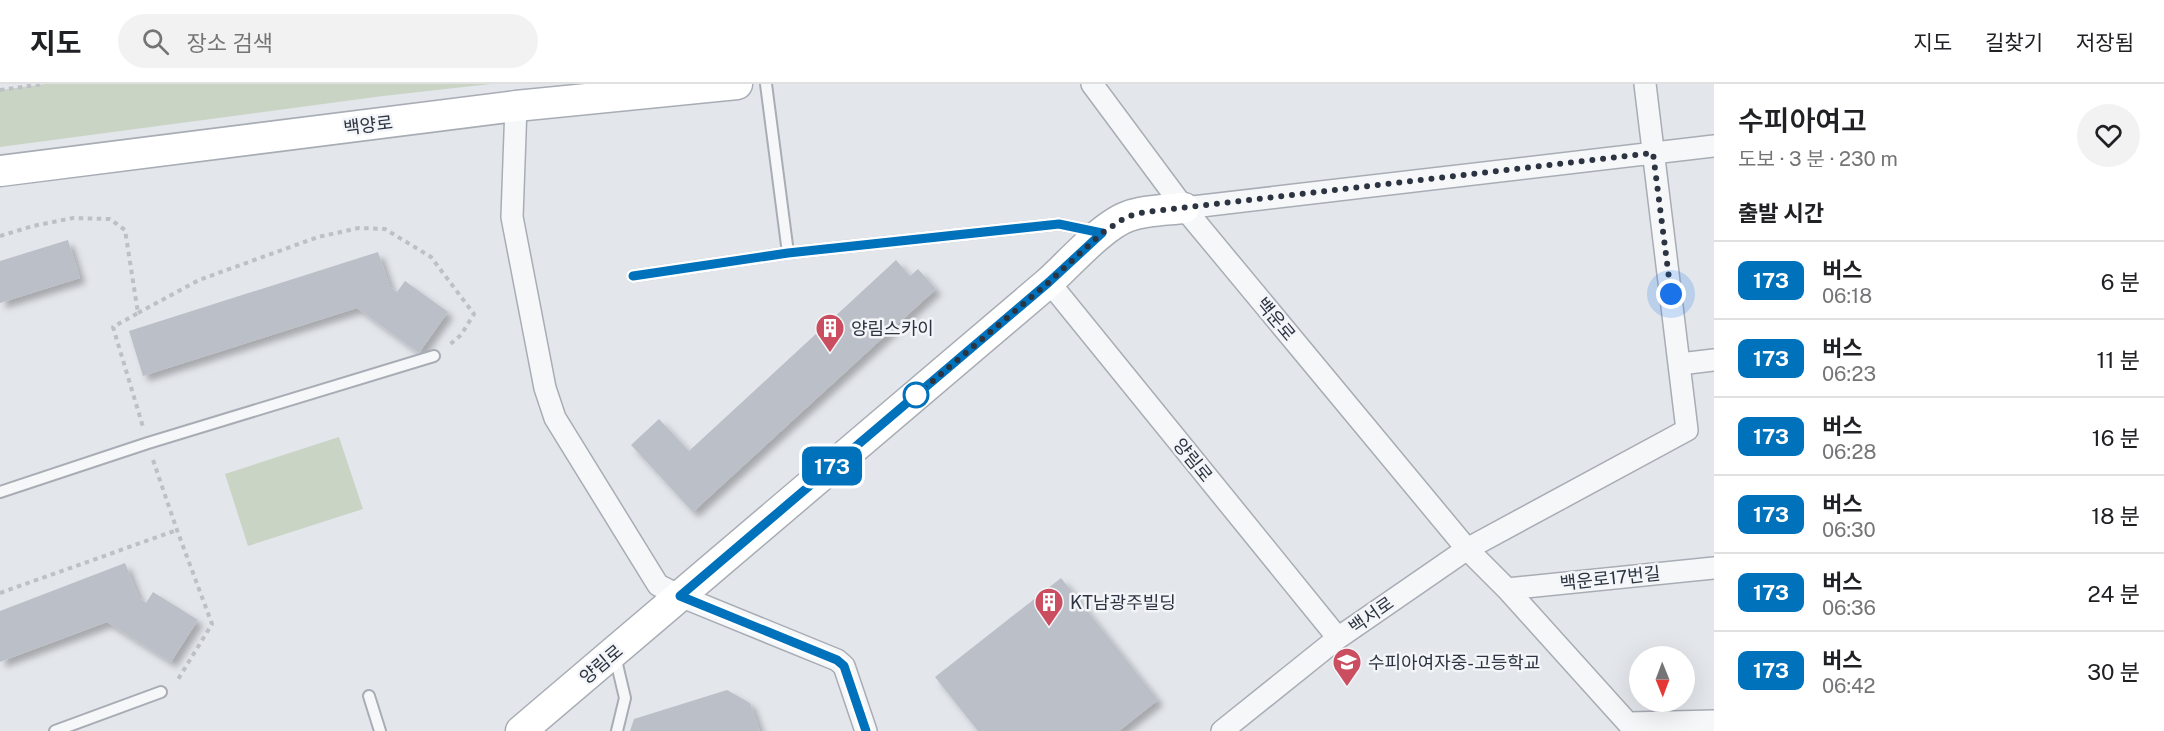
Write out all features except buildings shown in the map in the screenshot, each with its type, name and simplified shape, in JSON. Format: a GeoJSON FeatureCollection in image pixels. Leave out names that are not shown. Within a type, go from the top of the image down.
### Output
{"type":"FeatureCollection","features":[{"type":"Feature","properties":{"kind":"main road","name":"백양로"},"geometry":{"type":"LineString","coordinates":[[0,171],[516,106],[737,84]]}},
{"type":"Feature","properties":{"kind":"main road","name":"양림로"},"geometry":{"type":"LineString","coordinates":[[521,731],[1049,282],[1102,233],[1126,217],[1145,212],[1185,208]]}},
{"type":"Feature","properties":{"kind":"street","name":"백운로"},"geometry":{"type":"LineString","coordinates":[[1092,84],[1185,208],[1467,549],[1507,589],[1632,727]]}},
{"type":"Feature","properties":{"kind":"street"},"geometry":{"type":"LineString","coordinates":[[1467,549],[1687,430],[1645,84]]}},
{"type":"Feature","properties":{"kind":"street"},"geometry":{"type":"LineString","coordinates":[[516,106],[512,217],[545,388],[555,418],[658,585],[837,660],[844,666],[866,731]]}},
{"type":"Feature","properties":{"kind":"street"},"geometry":{"type":"LineString","coordinates":[[1185,208],[1714,146]]}},
{"type":"Feature","properties":{"kind":"street","name":"양림로"},"geometry":{"type":"LineString","coordinates":[[1049,282],[1338,638]]}},
{"type":"Feature","properties":{"kind":"street"},"geometry":{"type":"LineString","coordinates":[[1680,364],[1714,360]]}},
{"type":"Feature","properties":{"kind":"street","name":"백서로"},"geometry":{"type":"LineString","coordinates":[[1222,731],[1338,638],[1467,549]]}},
{"type":"Feature","properties":{"kind":"street","name":"백운로17번길"},"geometry":{"type":"LineString","coordinates":[[1507,589],[1714,568]]}},
{"type":"Feature","properties":{"kind":"street"},"geometry":{"type":"LineString","coordinates":[[1632,727],[1714,721]]}},
{"type":"Feature","properties":{"kind":"lane"},"geometry":{"type":"LineString","coordinates":[[766,84],[788,253]]}},
{"type":"Feature","properties":{"kind":"lane"},"geometry":{"type":"LineString","coordinates":[[633,276],[788,253],[1059,224],[1102,233]]}},
{"type":"Feature","properties":{"kind":"lane"},"geometry":{"type":"LineString","coordinates":[[0,492],[148,443],[434,356]]}},
{"type":"Feature","properties":{"kind":"lane"},"geometry":{"type":"LineString","coordinates":[[614,653],[625,698],[616,731]]}},
{"type":"Feature","properties":{"kind":"lane"},"geometry":{"type":"LineString","coordinates":[[55,731],[161,692]]}},
{"type":"Feature","properties":{"kind":"lane"},"geometry":{"type":"LineString","coordinates":[[369,696],[380,731]]}},
{"type":"Feature","properties":{"kind":"path"},"geometry":{"type":"LineString","coordinates":[[0,90],[44,84]]}},
{"type":"Feature","properties":{"kind":"path"},"geometry":{"type":"LineString","coordinates":[[0,236],[33,226],[73,218],[110,219],[125,230],[138,313]]}},
{"type":"Feature","properties":{"kind":"path"},"geometry":{"type":"LineString","coordinates":[[161,692],[173,686],[213,624],[177,531],[113,327],[199,280],[318,237],[359,228],[385,229],[431,258],[474,314],[461,335],[434,356]]}},
{"type":"Feature","properties":{"kind":"path"},"geometry":{"type":"LineString","coordinates":[[0,593],[177,531]]}},
{"type":"Feature","properties":{"kind":"green space"},"geometry":{"type":"Polygon","coordinates":[[[46,84],[491,84],[383,96],[0,147],[0,90],[46,84]]]}},
{"type":"Feature","properties":{"kind":"green space"},"geometry":{"type":"Polygon","coordinates":[[[339,437],[363,509],[248,546],[225,474],[339,437]]]}},
{"type":"Feature","properties":{"kind":"bus line","name":"173"},"geometry":{"type":"LineString","coordinates":[[633,276],[788,253],[1059,224],[1102,233],[1049,282],[680,596],[837,660],[844,666],[866,731]]}},
{"type":"Feature","properties":{"kind":"place","name":"양림스카이"},"geometry":{"type":"Point","coordinates":[830,354]}},
{"type":"Feature","properties":{"kind":"place","name":"KT남광주빌딩"},"geometry":{"type":"Point","coordinates":[1049,628]}},
{"type":"Feature","properties":{"kind":"place","name":"수피아여자중-고등학교"},"geometry":{"type":"Point","coordinates":[1347,688]}},
{"type":"Feature","properties":{"kind":"route"},"geometry":{"type":"LineString","coordinates":[[916,395],[908,402],[1049,282],[1102,233],[1126,217],[1145,212],[1653,153],[1671,294]]}}]}
